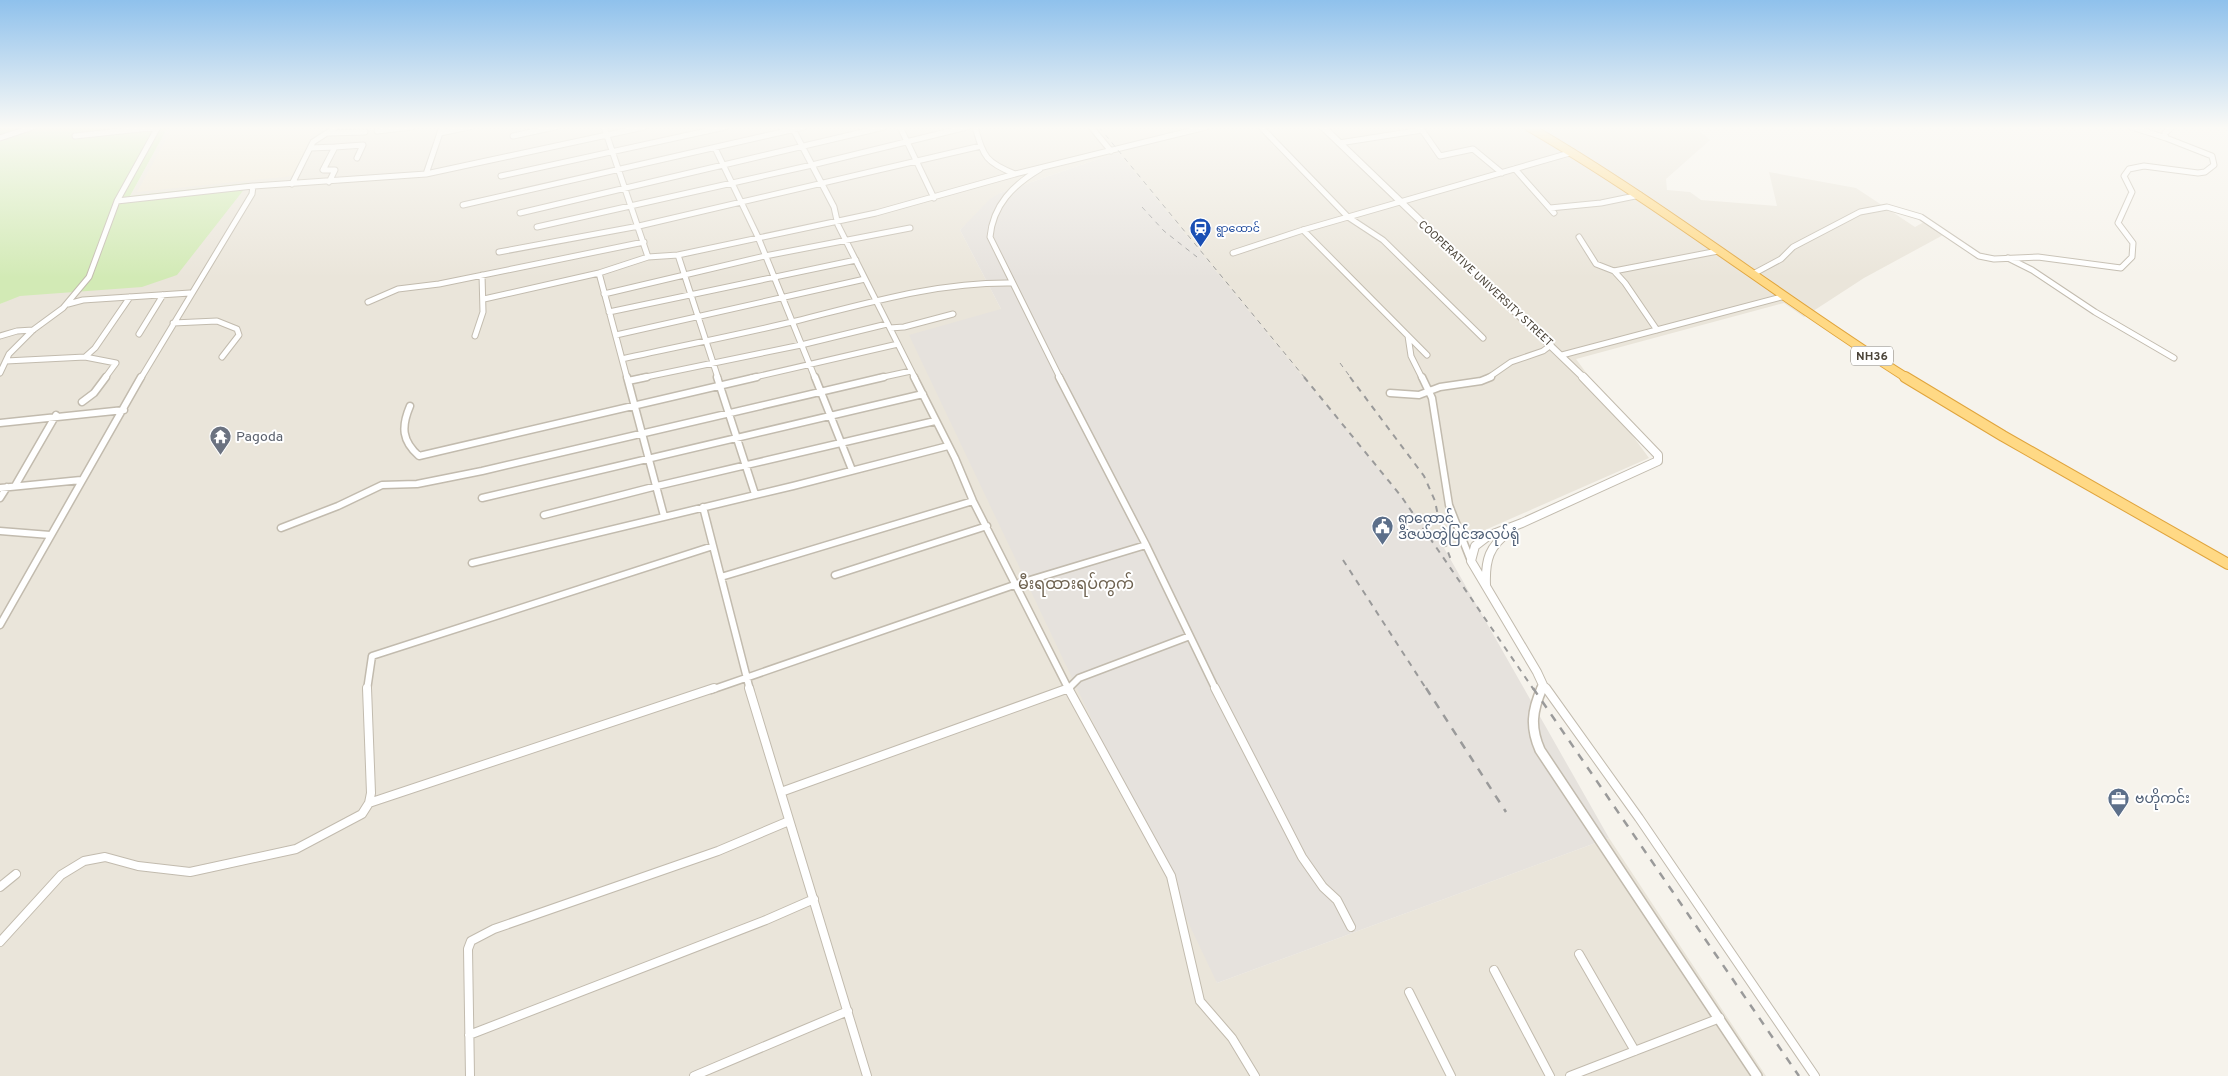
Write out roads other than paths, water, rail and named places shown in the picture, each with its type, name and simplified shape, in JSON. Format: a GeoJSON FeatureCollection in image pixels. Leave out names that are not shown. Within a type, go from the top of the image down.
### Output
{"type":"FeatureCollection","features":[{"type":"Feature","properties":{"kind":"highway","name":"NH36"},"geometry":{"type":"LineString","coordinates":[[1612,177],[1870,355],[2003,438],[2228,564]]}},
{"type":"Feature","properties":{"kind":"street"},"geometry":{"type":"LineString","coordinates":[[63,308],[90,276],[117,201],[130,177]]}},
{"type":"Feature","properties":{"kind":"street"},"geometry":{"type":"LineString","coordinates":[[292,184],[296,177]]}},
{"type":"Feature","properties":{"kind":"street"},"geometry":{"type":"LineString","coordinates":[[329,182],[331,177]]}},
{"type":"Feature","properties":{"kind":"street"},"geometry":{"type":"LineString","coordinates":[[117,201],[253,186],[387,177]]}},
{"type":"Feature","properties":{"kind":"street"},"geometry":{"type":"LineString","coordinates":[[462,205],[582,177]]}},
{"type":"Feature","properties":{"kind":"street"},"geometry":{"type":"LineString","coordinates":[[620,177],[639,226],[648,257]]}},
{"type":"Feature","properties":{"kind":"street"},"geometry":{"type":"LineString","coordinates":[[520,213],[676,177]]}},
{"type":"Feature","properties":{"kind":"street"},"geometry":{"type":"LineString","coordinates":[[729,177],[758,237],[852,470]]}},
{"type":"Feature","properties":{"kind":"street"},"geometry":{"type":"LineString","coordinates":[[537,227],[761,177]]}},
{"type":"Feature","properties":{"kind":"street"},"geometry":{"type":"LineString","coordinates":[[818,177],[834,207],[846,241],[948,446],[973,501],[1069,689],[1171,876],[1200,1001],[1232,1038],[1255,1076]]}},
{"type":"Feature","properties":{"kind":"street"},"geometry":{"type":"LineString","coordinates":[[499,252],[639,226],[850,177]]}},
{"type":"Feature","properties":{"kind":"street"},"geometry":{"type":"LineString","coordinates":[[924,177],[934,198]]}},
{"type":"Feature","properties":{"kind":"street"},"geometry":{"type":"LineString","coordinates":[[484,299],[599,273],[648,257],[678,255],[838,221],[934,198],[1004,177]]}},
{"type":"Feature","properties":{"kind":"street"},"geometry":{"type":"LineString","coordinates":[[1027,177],[1013,186],[990,223],[990,237],[1146,545],[1232,722],[1302,857],[1323,886],[1337,900],[1351,927]]}},
{"type":"Feature","properties":{"kind":"street"},"geometry":{"type":"LineString","coordinates":[[1310,177],[1348,217],[1395,251],[1483,338]]}},
{"type":"Feature","properties":{"kind":"street","name":"COOPERATIVE UNIVERSITY STREET"},"geometry":{"type":"LineString","coordinates":[[1375,177],[1552,345],[1658,455],[1658,461],[1522,523]]}},
{"type":"Feature","properties":{"kind":"street"},"geometry":{"type":"LineString","coordinates":[[1233,253],[1303,230],[1487,177]]}},
{"type":"Feature","properties":{"kind":"street"},"geometry":{"type":"LineString","coordinates":[[1522,177],[1554,213]]}},
{"type":"Feature","properties":{"kind":"street"},"geometry":{"type":"LineString","coordinates":[[1753,274],[1781,259],[1793,247],[1860,212],[1887,207],[1921,218],[1979,256],[1994,259],[2038,256],[2121,268],[2132,257],[2133,243],[2118,223],[2132,192],[2125,177]]}},
{"type":"Feature","properties":{"kind":"street"},"geometry":{"type":"LineString","coordinates":[[0,625],[81,480],[124,410],[190,293],[252,194],[253,186]]}},
{"type":"Feature","properties":{"kind":"street"},"geometry":{"type":"LineString","coordinates":[[1550,208],[1601,203],[1640,195]]}},
{"type":"Feature","properties":{"kind":"street"},"geometry":{"type":"LineString","coordinates":[[604,294],[765,256],[910,228]]}},
{"type":"Feature","properties":{"kind":"street"},"geometry":{"type":"LineString","coordinates":[[1303,230],[1427,355]]}},
{"type":"Feature","properties":{"kind":"street"},"geometry":{"type":"LineString","coordinates":[[1579,236],[1598,267],[1614,270],[1718,251]]}},
{"type":"Feature","properties":{"kind":"street"},"geometry":{"type":"LineString","coordinates":[[368,302],[398,289],[482,275],[644,242]]}},
{"type":"Feature","properties":{"kind":"street"},"geometry":{"type":"LineString","coordinates":[[678,255],[755,494]]}},
{"type":"Feature","properties":{"kind":"street"},"geometry":{"type":"LineString","coordinates":[[2008,258],[2032,270],[2094,312],[2174,358]]}},
{"type":"Feature","properties":{"kind":"street"},"geometry":{"type":"LineString","coordinates":[[609,312],[856,260]]}},
{"type":"Feature","properties":{"kind":"street"},"geometry":{"type":"LineString","coordinates":[[1614,270],[1657,330]]}},
{"type":"Feature","properties":{"kind":"street"},"geometry":{"type":"LineString","coordinates":[[599,273],[664,516]]}},
{"type":"Feature","properties":{"kind":"street"},"geometry":{"type":"LineString","coordinates":[[475,336],[483,312],[482,275]]}},
{"type":"Feature","properties":{"kind":"street"},"geometry":{"type":"LineString","coordinates":[[616,335],[865,279]]}},
{"type":"Feature","properties":{"kind":"street"},"geometry":{"type":"LineString","coordinates":[[622,359],[792,322],[876,301],[953,286],[991,282],[1012,283]]}},
{"type":"Feature","properties":{"kind":"street"},"geometry":{"type":"LineString","coordinates":[[0,373],[9,354],[33,330],[75,301],[190,293]]}},
{"type":"Feature","properties":{"kind":"street"},"geometry":{"type":"LineString","coordinates":[[75,294],[89,300]]}},
{"type":"Feature","properties":{"kind":"street"},"geometry":{"type":"LineString","coordinates":[[138,334],[163,295]]}},
{"type":"Feature","properties":{"kind":"street"},"geometry":{"type":"LineString","coordinates":[[1562,355],[1785,296]]}},
{"type":"Feature","properties":{"kind":"street"},"geometry":{"type":"LineString","coordinates":[[85,357],[96,348],[130,297]]}},
{"type":"Feature","properties":{"kind":"street"},"geometry":{"type":"LineString","coordinates":[[628,381],[889,326],[904,327],[953,314]]}},
{"type":"Feature","properties":{"kind":"street"},"geometry":{"type":"LineString","coordinates":[[173,323],[217,321],[237,329],[238,335],[235,342],[222,357]]}},
{"type":"Feature","properties":{"kind":"street"},"geometry":{"type":"LineString","coordinates":[[0,336],[16,330],[33,330]]}},
{"type":"Feature","properties":{"kind":"street"},"geometry":{"type":"LineString","coordinates":[[1408,336],[1411,356],[1430,391],[1449,505],[1472,560],[1486,586],[1543,685],[1639,818],[1815,1076]]}},
{"type":"Feature","properties":{"kind":"street"},"geometry":{"type":"LineString","coordinates":[[410,406],[404,419],[403,439],[409,448],[419,456],[898,344]]}},
{"type":"Feature","properties":{"kind":"street"},"geometry":{"type":"LineString","coordinates":[[1390,393],[1419,395],[1488,378],[1511,362],[1543,351],[1552,345]]}},
{"type":"Feature","properties":{"kind":"street"},"geometry":{"type":"LineString","coordinates":[[6,361],[85,357],[116,363],[94,393],[82,402]]}},
{"type":"Feature","properties":{"kind":"street"},"geometry":{"type":"LineString","coordinates":[[281,528],[345,503],[382,485],[417,484],[482,472],[820,390],[911,371]]}},
{"type":"Feature","properties":{"kind":"street"},"geometry":{"type":"LineString","coordinates":[[482,498],[922,394]]}},
{"type":"Feature","properties":{"kind":"street"},"geometry":{"type":"LineString","coordinates":[[0,423],[56,415],[124,410]]}},
{"type":"Feature","properties":{"kind":"street"},"geometry":{"type":"LineString","coordinates":[[15,486],[56,415]]}},
{"type":"Feature","properties":{"kind":"street"},"geometry":{"type":"LineString","coordinates":[[544,516],[657,486],[935,421]]}},
{"type":"Feature","properties":{"kind":"street"},"geometry":{"type":"LineString","coordinates":[[472,563],[703,506],[793,486],[948,446]]}},
{"type":"Feature","properties":{"kind":"street"},"geometry":{"type":"LineString","coordinates":[[0,498],[4,487],[81,480]]}},
{"type":"Feature","properties":{"kind":"street"},"geometry":{"type":"LineString","coordinates":[[721,577],[973,501]]}},
{"type":"Feature","properties":{"kind":"street"},"geometry":{"type":"LineString","coordinates":[[703,506],[746,678],[867,1076]]}},
{"type":"Feature","properties":{"kind":"street"},"geometry":{"type":"LineString","coordinates":[[1472,560],[1475,546],[1481,541],[1522,523]]}},
{"type":"Feature","properties":{"kind":"street"},"geometry":{"type":"LineString","coordinates":[[1486,586],[1485,558],[1503,536],[1522,523]]}},
{"type":"Feature","properties":{"kind":"street"},"geometry":{"type":"LineString","coordinates":[[835,575],[986,526]]}},
{"type":"Feature","properties":{"kind":"street"},"geometry":{"type":"LineString","coordinates":[[0,531],[50,535]]}},
{"type":"Feature","properties":{"kind":"street"},"geometry":{"type":"LineString","coordinates":[[369,803],[746,678],[1017,584],[1146,545]]}},
{"type":"Feature","properties":{"kind":"street"},"geometry":{"type":"LineString","coordinates":[[0,942],[61,874],[84,861],[105,857],[138,866],[190,872],[296,850],[362,814],[369,803],[367,681],[372,656],[714,546]]}},
{"type":"Feature","properties":{"kind":"street"},"geometry":{"type":"LineString","coordinates":[[781,792],[1069,689],[1079,678],[1190,636]]}},
{"type":"Feature","properties":{"kind":"street"},"geometry":{"type":"LineString","coordinates":[[1543,685],[1532,717],[1531,727],[1540,750],[1757,1076]]}},
{"type":"Feature","properties":{"kind":"street"},"geometry":{"type":"LineString","coordinates":[[470,1076],[468,949],[471,941],[478,936],[718,851],[789,821]]}},
{"type":"Feature","properties":{"kind":"street"},"geometry":{"type":"LineString","coordinates":[[0,887],[16,874]]}},
{"type":"Feature","properties":{"kind":"street"},"geometry":{"type":"LineString","coordinates":[[469,1035],[766,920],[814,899]]}},
{"type":"Feature","properties":{"kind":"street"},"geometry":{"type":"LineString","coordinates":[[1579,954],[1635,1051]]}},
{"type":"Feature","properties":{"kind":"street"},"geometry":{"type":"LineString","coordinates":[[1494,970],[1550,1076]]}},
{"type":"Feature","properties":{"kind":"street"},"geometry":{"type":"LineString","coordinates":[[1410,992],[1451,1076]]}},
{"type":"Feature","properties":{"kind":"street"},"geometry":{"type":"LineString","coordinates":[[694,1076],[848,1011]]}},
{"type":"Feature","properties":{"kind":"street"},"geometry":{"type":"LineString","coordinates":[[1570,1076],[1720,1018]]}},
{"type":"Feature","properties":{"kind":"railway"},"geometry":{"type":"LineString","coordinates":[[1140,177],[1305,378]]}},
{"type":"Feature","properties":{"kind":"railway"},"geometry":{"type":"LineString","coordinates":[[1142,207],[1164,231],[1197,257]]}},
{"type":"Feature","properties":{"kind":"railway"},"geometry":{"type":"LineString","coordinates":[[1340,363],[1351,378]]}},
{"type":"Feature","properties":{"kind":"railway"},"geometry":{"type":"LineString","coordinates":[[1304,377],[1401,496],[1534,690]]}},
{"type":"Feature","properties":{"kind":"railway"},"geometry":{"type":"LineString","coordinates":[[1350,377],[1424,476],[1435,501],[1442,536],[1451,560]]}},
{"type":"Feature","properties":{"kind":"railway"},"geometry":{"type":"LineString","coordinates":[[1343,560],[1427,690]]}},
{"type":"Feature","properties":{"kind":"railway"},"geometry":{"type":"LineString","coordinates":[[1426,688],[1506,812]]}},
{"type":"Feature","properties":{"kind":"railway"},"geometry":{"type":"LineString","coordinates":[[1533,688],[1799,1076]]}},
{"type":"Feature","properties":{"kind":"place","name":"ရွာထောင်"},"geometry":{"type":"Point","coordinates":[1200,247]}},
{"type":"Feature","properties":{"kind":"place","name":"Pagoda"},"geometry":{"type":"Point","coordinates":[220,455]}},
{"type":"Feature","properties":{"kind":"place","name":"ရွာထောင် ဒီဇယ်တွဲပြင်အလုပ်ရုံ"},"geometry":{"type":"Point","coordinates":[1382,545]}},
{"type":"Feature","properties":{"kind":"place","name":"ဗဟိုကင်း"},"geometry":{"type":"Point","coordinates":[2119,817]}},
{"type":"Feature","properties":{"kind":"district","name":"မီးရထားရပ်ကွက်"},"geometry":{"type":"Point","coordinates":[1076,583]}}]}
